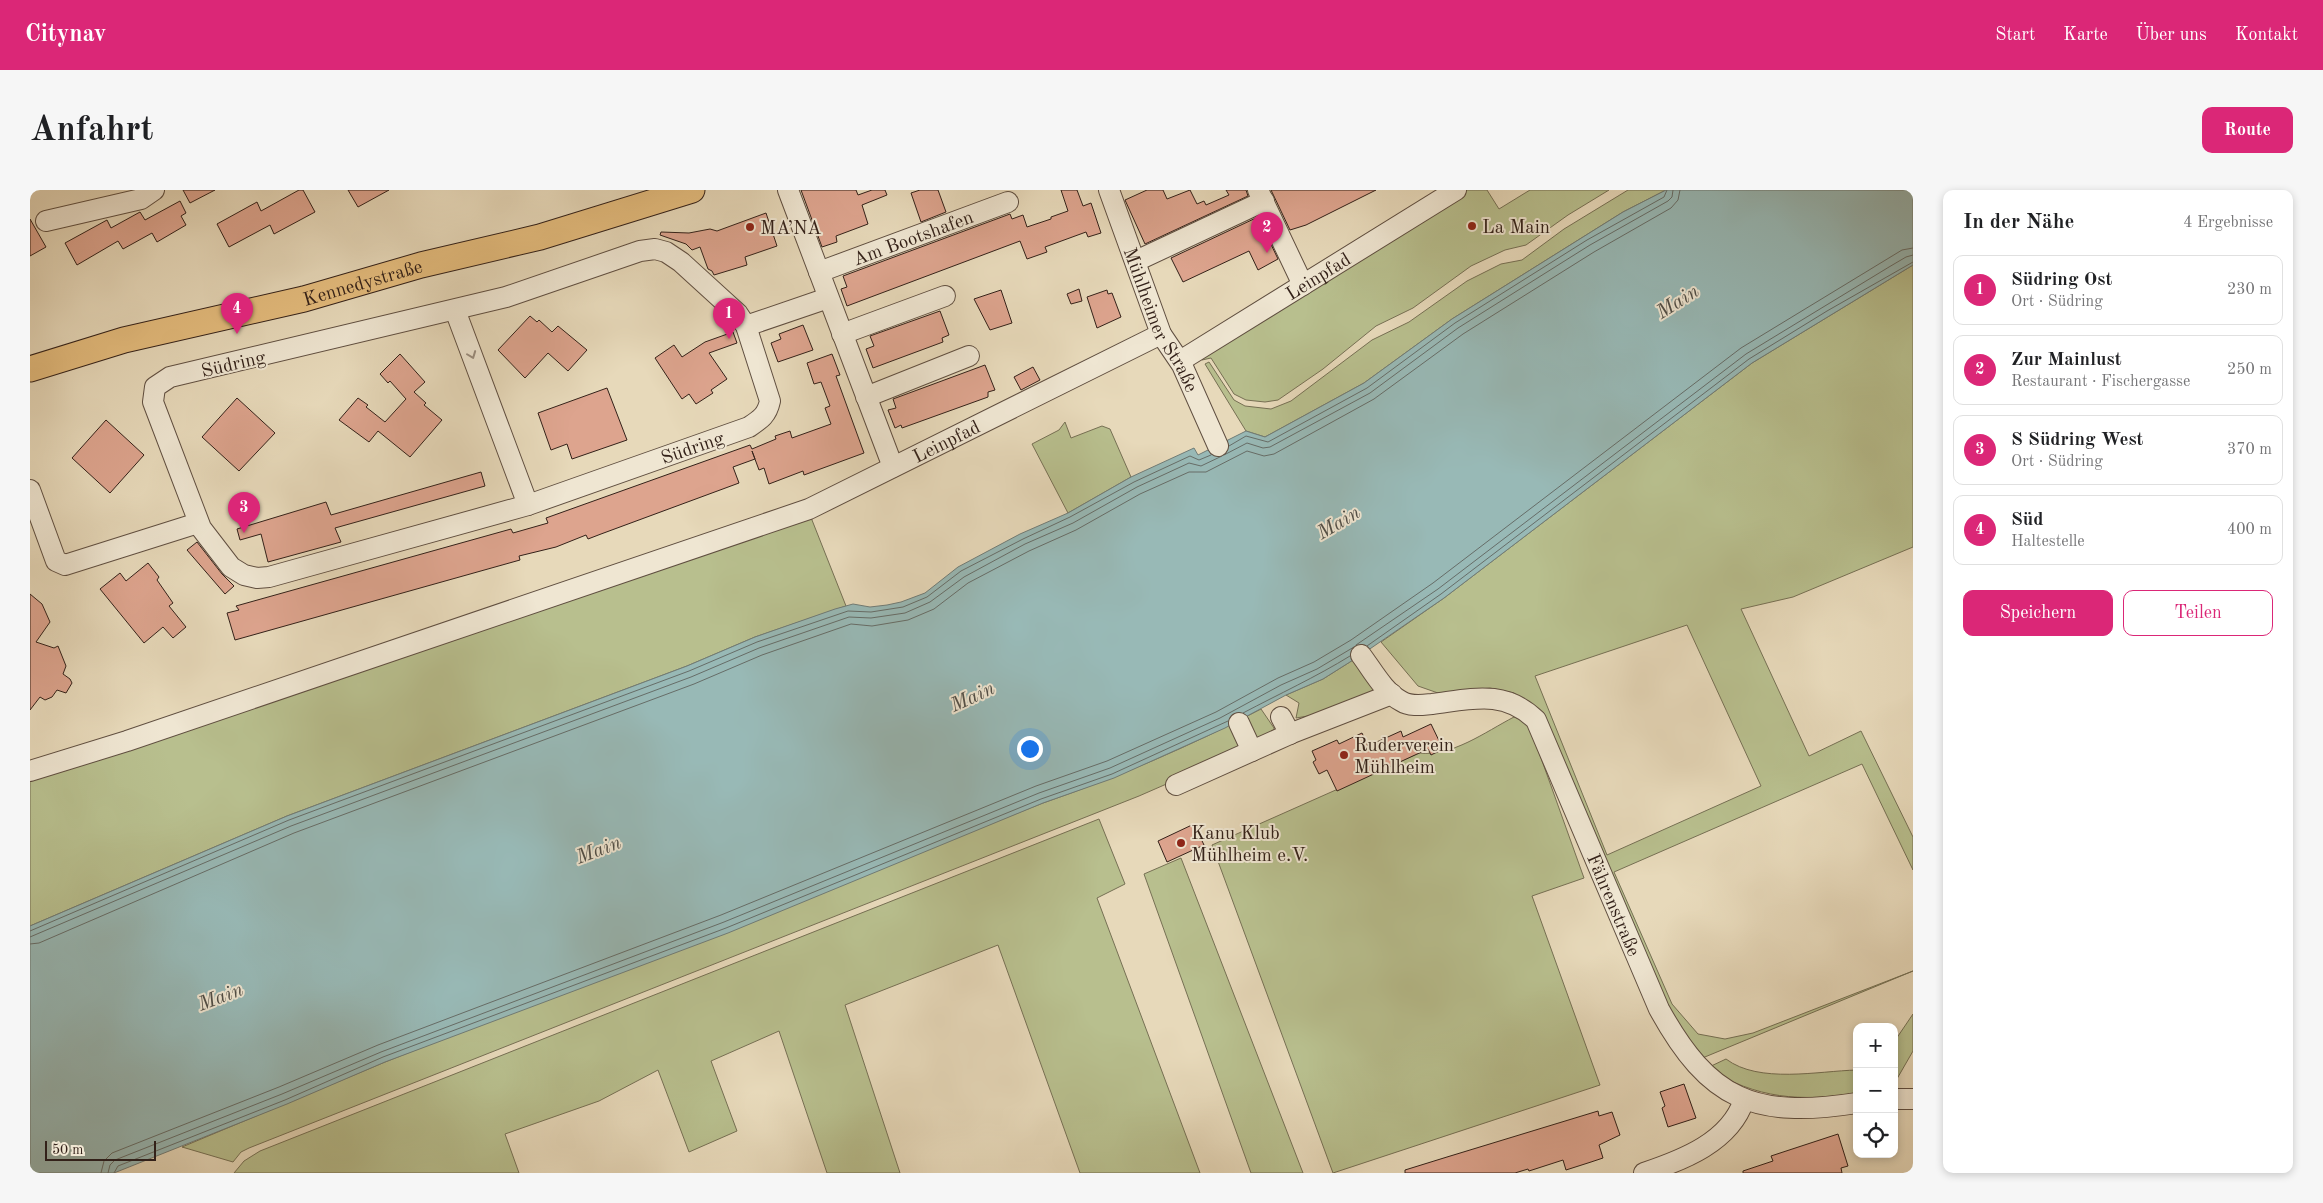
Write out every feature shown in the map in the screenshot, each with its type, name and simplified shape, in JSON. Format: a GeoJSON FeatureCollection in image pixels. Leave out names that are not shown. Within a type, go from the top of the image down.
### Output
{"type":"FeatureCollection","features":[{"type":"Feature","properties":{"kind":"main road","name":"Kennedystraße"},"geometry":{"type":"LineString","coordinates":[[30,369],[124,340],[304,299],[421,265],[540,237],[692,190]]}},
{"type":"Feature","properties":{"kind":"street"},"geometry":{"type":"LineString","coordinates":[[46,221],[141,199],[154,190]]}},
{"type":"Feature","properties":{"kind":"street"},"geometry":{"type":"LineString","coordinates":[[788,190],[893,467]]}},
{"type":"Feature","properties":{"kind":"street","name":"Mühlheimer Straße"},"geometry":{"type":"LineString","coordinates":[[1109,190],[1161,334],[1180,361],[1218,446]]}},
{"type":"Feature","properties":{"kind":"street","name":"Leinpfad"},"geometry":{"type":"LineString","coordinates":[[1180,361],[1456,190]]}},
{"type":"Feature","properties":{"kind":"street"},"geometry":{"type":"LineString","coordinates":[[1136,261],[1261,196],[1303,285]]}},
{"type":"Feature","properties":{"kind":"street","name":"Am Bootshafen"},"geometry":{"type":"LineString","coordinates":[[819,272],[1008,202]]}},
{"type":"Feature","properties":{"kind":"street","name":"Südring"},"geometry":{"type":"LineString","coordinates":[[655,249],[666,252],[681,262],[738,314],[746,326],[770,401],[763,418],[732,434],[528,504],[269,577],[257,578],[244,575],[232,567],[198,523],[153,402],[155,387],[170,378],[455,310],[506,296],[640,251],[655,249]]}},
{"type":"Feature","properties":{"kind":"street"},"geometry":{"type":"LineString","coordinates":[[842,334],[945,296]]}},
{"type":"Feature","properties":{"kind":"street"},"geometry":{"type":"LineString","coordinates":[[746,326],[828,298]]}},
{"type":"Feature","properties":{"kind":"street"},"geometry":{"type":"LineString","coordinates":[[455,310],[528,504]]}},
{"type":"Feature","properties":{"kind":"street","name":"Leinpfad"},"geometry":{"type":"LineString","coordinates":[[30,771],[127,741],[809,509],[1161,334]]}},
{"type":"Feature","properties":{"kind":"street"},"geometry":{"type":"LineString","coordinates":[[866,397],[969,356]]}},
{"type":"Feature","properties":{"kind":"street"},"geometry":{"type":"LineString","coordinates":[[30,490],[56,561],[65,565],[198,523]]}},
{"type":"Feature","properties":{"kind":"street"},"geometry":{"type":"LineString","coordinates":[[1176,785],[1252,751],[1285,725],[1392,694],[1361,655]]}},
{"type":"Feature","properties":{"kind":"street","name":"Fährenstraße"},"geometry":{"type":"LineString","coordinates":[[1392,694],[1408,704],[1422,705],[1474,698],[1494,699],[1517,706],[1536,720],[1659,1009],[1668,1026],[1696,1066],[1718,1086],[1744,1100],[1766,1105],[1795,1108],[1853,1103]]}},
{"type":"Feature","properties":{"kind":"street"},"geometry":{"type":"LineString","coordinates":[[1239,723],[1252,751]]}},
{"type":"Feature","properties":{"kind":"street"},"geometry":{"type":"LineString","coordinates":[[1898,1099],[1913,1099]]}},
{"type":"Feature","properties":{"kind":"street"},"geometry":{"type":"LineString","coordinates":[[1644,1173],[1680,1161],[1706,1146],[1720,1135],[1739,1115],[1744,1100]]}},
{"type":"Feature","properties":{"kind":"green space"},"geometry":{"type":"Polygon","coordinates":[[[1466,190],[1487,190],[1499,209],[1530,190],[1609,190],[1568,215],[1526,245],[1505,250],[1471,266],[1413,308],[1376,326],[1323,369],[1278,400],[1265,402],[1246,400],[1234,394],[1211,358],[1202,360],[1196,355],[1466,190]]]}},
{"type":"Feature","properties":{"kind":"green space"},"geometry":{"type":"Polygon","coordinates":[[[1628,190],[1666,190],[1623,212],[1452,319],[1364,383],[1265,437],[1246,431],[1205,364],[1209,362],[1234,400],[1245,406],[1271,409],[1291,401],[1372,340],[1409,322],[1467,281],[1501,264],[1522,260],[1564,229],[1628,190]]]}},
{"type":"Feature","properties":{"kind":"green space"},"geometry":{"type":"Polygon","coordinates":[[[1913,265],[1913,547],[1793,597],[1741,609],[1809,756],[1861,731],[1913,837],[1913,870],[1862,764],[1614,872],[1672,1004],[1698,1034],[1725,1039],[1753,1033],[1913,971],[1700,1059],[1670,1016],[1540,712],[1514,693],[1490,688],[1438,693],[1418,686],[1381,642],[1444,598],[1752,363],[1913,265]],[[1687,625],[1535,676],[1607,855],[1761,786],[1687,625]]]}},
{"type":"Feature","properties":{"kind":"green space"},"geometry":{"type":"Polygon","coordinates":[[[1065,422],[1071,438],[1102,426],[1110,429],[1131,477],[1068,513],[1032,444],[1059,430],[1065,422]]]}},
{"type":"Feature","properties":{"kind":"green space"},"geometry":{"type":"Polygon","coordinates":[[[810,515],[846,606],[755,637],[687,666],[287,816],[30,926],[30,776],[810,515]]]}},
{"type":"Feature","properties":{"kind":"green space"},"geometry":{"type":"Polygon","coordinates":[[[1353,660],[1381,694],[1338,711],[1296,718],[1299,703],[1286,695],[1323,679],[1353,660]]]}},
{"type":"Feature","properties":{"kind":"green space"},"geometry":{"type":"Polygon","coordinates":[[[1261,709],[1274,728],[1274,737],[1139,796],[249,1148],[241,1152],[233,1162],[182,1147],[385,1062],[1043,803],[1099,783],[1208,736],[1261,709]]]}},
{"type":"Feature","properties":{"kind":"green space"},"geometry":{"type":"Polygon","coordinates":[[[1514,717],[1525,721],[1531,730],[1584,878],[1532,896],[1600,1085],[1333,1173],[1212,845],[1419,753],[1444,751],[1468,742],[1514,717]]]}},
{"type":"Feature","properties":{"kind":"green space"},"geometry":{"type":"Polygon","coordinates":[[[1099,819],[1125,884],[1097,898],[1200,1173],[1080,1173],[998,945],[845,1005],[900,1173],[827,1173],[779,1031],[711,1061],[737,1131],[689,1152],[658,1070],[599,1101],[505,1134],[519,1173],[234,1173],[244,1161],[260,1151],[1099,819]]]}},
{"type":"Feature","properties":{"kind":"green space"},"geometry":{"type":"Polygon","coordinates":[[[1181,858],[1303,1173],[1251,1173],[1144,874],[1181,858]]]}},
{"type":"Feature","properties":{"kind":"green space"},"geometry":{"type":"Polygon","coordinates":[[[1913,1014],[1913,1051],[1898,1077],[1898,1068],[1898,1036],[1913,1014]]]}},
{"type":"Feature","properties":{"kind":"green space"},"geometry":{"type":"Polygon","coordinates":[[[1726,1059],[1740,1067],[1772,1074],[1807,1074],[1853,1070],[1853,1094],[1817,1097],[1779,1096],[1744,1086],[1707,1068],[1726,1059]]]}},
{"type":"Feature","properties":{"kind":"water","name":"Main"},"geometry":{"type":"Polygon","coordinates":[[[1666,190],[1913,190],[1913,265],[1752,363],[1444,598],[1361,655],[1323,679],[1286,695],[1225,728],[1114,778],[1043,803],[728,933],[385,1062],[287,1104],[114,1173],[30,1173],[30,926],[287,816],[687,666],[755,637],[853,604],[870,607],[887,605],[925,593],[958,567],[1020,534],[1068,513],[1131,477],[1194,448],[1198,455],[1246,431],[1265,437],[1364,383],[1452,319],[1623,212],[1666,190]]]}},
{"type":"Feature","properties":{"kind":"building"},"geometry":{"type":"Polygon","coordinates":[[[183,190],[215,190],[190,203],[183,190]]]}},
{"type":"Feature","properties":{"kind":"building"},"geometry":{"type":"Polygon","coordinates":[[[299,190],[303,190],[315,212],[274,234],[270,225],[229,247],[217,224],[257,202],[261,211],[299,190]]]}},
{"type":"Feature","properties":{"kind":"building"},"geometry":{"type":"Polygon","coordinates":[[[348,190],[389,190],[358,207],[348,190]]]}},
{"type":"Feature","properties":{"kind":"building"},"geometry":{"type":"Polygon","coordinates":[[[801,190],[856,190],[858,195],[872,190],[885,190],[887,195],[862,205],[868,224],[836,236],[837,242],[822,247],[801,190]]]}},
{"type":"Feature","properties":{"kind":"building"},"geometry":{"type":"Polygon","coordinates":[[[920,190],[938,190],[946,212],[921,222],[911,193],[920,190]]]}},
{"type":"Feature","properties":{"kind":"building"},"geometry":{"type":"Polygon","coordinates":[[[1061,190],[1077,190],[1083,206],[1091,203],[1101,233],[1088,237],[1086,232],[1045,247],[1047,252],[1027,259],[1020,241],[847,306],[841,289],[847,287],[843,276],[1010,214],[1012,219],[1023,215],[1027,227],[1051,219],[1051,217],[1068,211],[1061,190]]]}},
{"type":"Feature","properties":{"kind":"building"},"geometry":{"type":"Polygon","coordinates":[[[1147,190],[1163,190],[1167,199],[1190,190],[1197,204],[1204,201],[1206,205],[1229,195],[1226,190],[1246,190],[1248,196],[1145,244],[1125,200],[1147,190]]]}},
{"type":"Feature","properties":{"kind":"building"},"geometry":{"type":"Polygon","coordinates":[[[1271,190],[1376,190],[1306,225],[1290,230],[1271,190]]]}},
{"type":"Feature","properties":{"kind":"building"},"geometry":{"type":"Polygon","coordinates":[[[180,201],[186,213],[181,216],[186,225],[157,242],[152,233],[123,249],[118,241],[77,265],[65,243],[107,220],[111,228],[140,212],[145,220],[180,201]]]}},
{"type":"Feature","properties":{"kind":"building"},"geometry":{"type":"Polygon","coordinates":[[[766,213],[777,246],[745,257],[747,265],[714,275],[708,269],[700,247],[692,250],[686,244],[660,235],[661,232],[689,233],[710,229],[717,231],[766,213]]]}},
{"type":"Feature","properties":{"kind":"building"},"geometry":{"type":"Polygon","coordinates":[[[1258,217],[1278,259],[1258,270],[1249,251],[1183,282],[1171,258],[1258,217]]]}},
{"type":"Feature","properties":{"kind":"building"},"geometry":{"type":"Polygon","coordinates":[[[30,219],[46,247],[30,256],[30,219]]]}},
{"type":"Feature","properties":{"kind":"building"},"geometry":{"type":"Polygon","coordinates":[[[1079,289],[1082,301],[1071,304],[1067,294],[1079,289]]]}},
{"type":"Feature","properties":{"kind":"building"},"geometry":{"type":"Polygon","coordinates":[[[1001,290],[1012,323],[990,330],[974,299],[1001,290]]]}},
{"type":"Feature","properties":{"kind":"building"},"geometry":{"type":"Polygon","coordinates":[[[1107,290],[1108,294],[1112,293],[1121,317],[1097,328],[1087,297],[1107,290]]]}},
{"type":"Feature","properties":{"kind":"building"},"geometry":{"type":"Polygon","coordinates":[[[940,311],[949,335],[942,338],[943,342],[873,368],[866,349],[874,346],[870,336],[940,311]]]}},
{"type":"Feature","properties":{"kind":"building"},"geometry":{"type":"Polygon","coordinates":[[[530,316],[537,322],[539,320],[552,332],[558,326],[587,350],[568,371],[548,353],[525,378],[498,350],[530,316]]]}},
{"type":"Feature","properties":{"kind":"building"},"geometry":{"type":"Polygon","coordinates":[[[803,325],[813,350],[778,362],[771,343],[781,339],[779,334],[803,325]]]}},
{"type":"Feature","properties":{"kind":"building"},"geometry":{"type":"Polygon","coordinates":[[[733,332],[737,343],[709,353],[727,379],[711,390],[713,393],[696,404],[689,394],[682,399],[655,358],[674,345],[682,357],[705,342],[733,332]]]}},
{"type":"Feature","properties":{"kind":"building"},"geometry":{"type":"Polygon","coordinates":[[[400,354],[425,382],[414,392],[426,403],[424,405],[442,420],[410,457],[378,431],[369,442],[339,420],[358,398],[385,422],[406,399],[390,381],[388,383],[380,374],[400,354]]]}},
{"type":"Feature","properties":{"kind":"building"},"geometry":{"type":"Polygon","coordinates":[[[832,354],[840,375],[836,376],[864,453],[804,475],[803,471],[769,484],[764,468],[759,470],[755,459],[733,467],[739,483],[588,539],[586,535],[556,547],[519,556],[520,560],[235,640],[227,613],[239,610],[236,606],[511,529],[513,533],[548,523],[546,518],[750,445],[752,449],[776,439],[775,436],[790,431],[792,438],[831,424],[825,408],[830,406],[821,382],[814,384],[807,363],[832,354]]]}},
{"type":"Feature","properties":{"kind":"building"},"geometry":{"type":"Polygon","coordinates":[[[985,365],[995,390],[988,392],[988,397],[902,428],[901,425],[895,428],[888,410],[896,408],[893,399],[985,365]]]}},
{"type":"Feature","properties":{"kind":"building"},"geometry":{"type":"Polygon","coordinates":[[[1033,367],[1040,380],[1021,390],[1014,377],[1033,367]]]}},
{"type":"Feature","properties":{"kind":"building"},"geometry":{"type":"Polygon","coordinates":[[[607,388],[627,440],[572,459],[567,444],[551,450],[538,413],[607,388]]]}},
{"type":"Feature","properties":{"kind":"building"},"geometry":{"type":"Polygon","coordinates":[[[237,398],[275,433],[239,471],[202,437],[237,398]]]}},
{"type":"Feature","properties":{"kind":"building"},"geometry":{"type":"Polygon","coordinates":[[[106,420],[144,455],[110,493],[72,458],[106,420]]]}},
{"type":"Feature","properties":{"kind":"building"},"geometry":{"type":"Polygon","coordinates":[[[481,472],[485,486],[335,528],[341,542],[268,562],[261,534],[240,540],[237,529],[326,502],[331,515],[481,472]]]}},
{"type":"Feature","properties":{"kind":"building"},"geometry":{"type":"Polygon","coordinates":[[[197,542],[234,586],[225,594],[187,550],[197,542]]]}},
{"type":"Feature","properties":{"kind":"building"},"geometry":{"type":"Polygon","coordinates":[[[148,563],[159,577],[157,580],[173,603],[169,606],[186,627],[173,638],[163,627],[144,643],[100,589],[120,573],[126,581],[148,563]]]}},
{"type":"Feature","properties":{"kind":"building"},"geometry":{"type":"Polygon","coordinates":[[[30,594],[42,604],[50,622],[36,642],[54,648],[58,646],[66,666],[63,674],[72,683],[66,693],[57,690],[52,697],[45,700],[40,697],[30,710],[30,594]]]}},
{"type":"Feature","properties":{"kind":"building"},"geometry":{"type":"Polygon","coordinates":[[[1431,724],[1443,749],[1431,755],[1428,749],[1337,791],[1327,770],[1319,774],[1313,762],[1316,760],[1312,751],[1337,740],[1339,744],[1362,733],[1368,746],[1401,731],[1403,737],[1431,724]]]}},
{"type":"Feature","properties":{"kind":"building","name":"Kanu Klub Mühlheim e.V."},"geometry":{"type":"Polygon","coordinates":[[[1194,824],[1204,845],[1167,862],[1158,841],[1194,824]]]}},
{"type":"Feature","properties":{"kind":"building"},"geometry":{"type":"Polygon","coordinates":[[[1684,1084],[1696,1118],[1668,1127],[1662,1108],[1665,1106],[1660,1092],[1684,1084]]]}},
{"type":"Feature","properties":{"kind":"building"},"geometry":{"type":"Polygon","coordinates":[[[1598,1111],[1599,1116],[1612,1112],[1620,1135],[1599,1145],[1603,1158],[1591,1162],[1566,1170],[1563,1160],[1529,1171],[1528,1169],[1515,1173],[1405,1173],[1405,1170],[1598,1111]]]}},
{"type":"Feature","properties":{"kind":"building"},"geometry":{"type":"Polygon","coordinates":[[[1838,1134],[1848,1166],[1841,1168],[1842,1173],[1743,1173],[1743,1171],[1773,1161],[1771,1156],[1838,1134]]]}},
{"type":"Feature","properties":{"kind":"place","name":"La Main"},"geometry":{"type":"Point","coordinates":[1472,226]}},
{"type":"Feature","properties":{"kind":"place","name":"MA’NA"},"geometry":{"type":"Point","coordinates":[750,227]}},
{"type":"Feature","properties":{"kind":"place","name":"Zur Mainlust"},"geometry":{"type":"Point","coordinates":[1267,253]}},
{"type":"Feature","properties":{"kind":"place","name":"Süd"},"geometry":{"type":"Point","coordinates":[237,334]}},
{"type":"Feature","properties":{"kind":"place","name":"Südring Ost"},"geometry":{"type":"Point","coordinates":[729,339]}},
{"type":"Feature","properties":{"kind":"place","name":"S Südring West"},"geometry":{"type":"Point","coordinates":[244,533]}},
{"type":"Feature","properties":{"kind":"place","name":"Ruderverein Mühlheim"},"geometry":{"type":"Point","coordinates":[1344,755]}},
{"type":"Feature","properties":{"kind":"place","name":"Kanu Klub Mühlheim e.V."},"geometry":{"type":"Point","coordinates":[1181,843]}}]}
